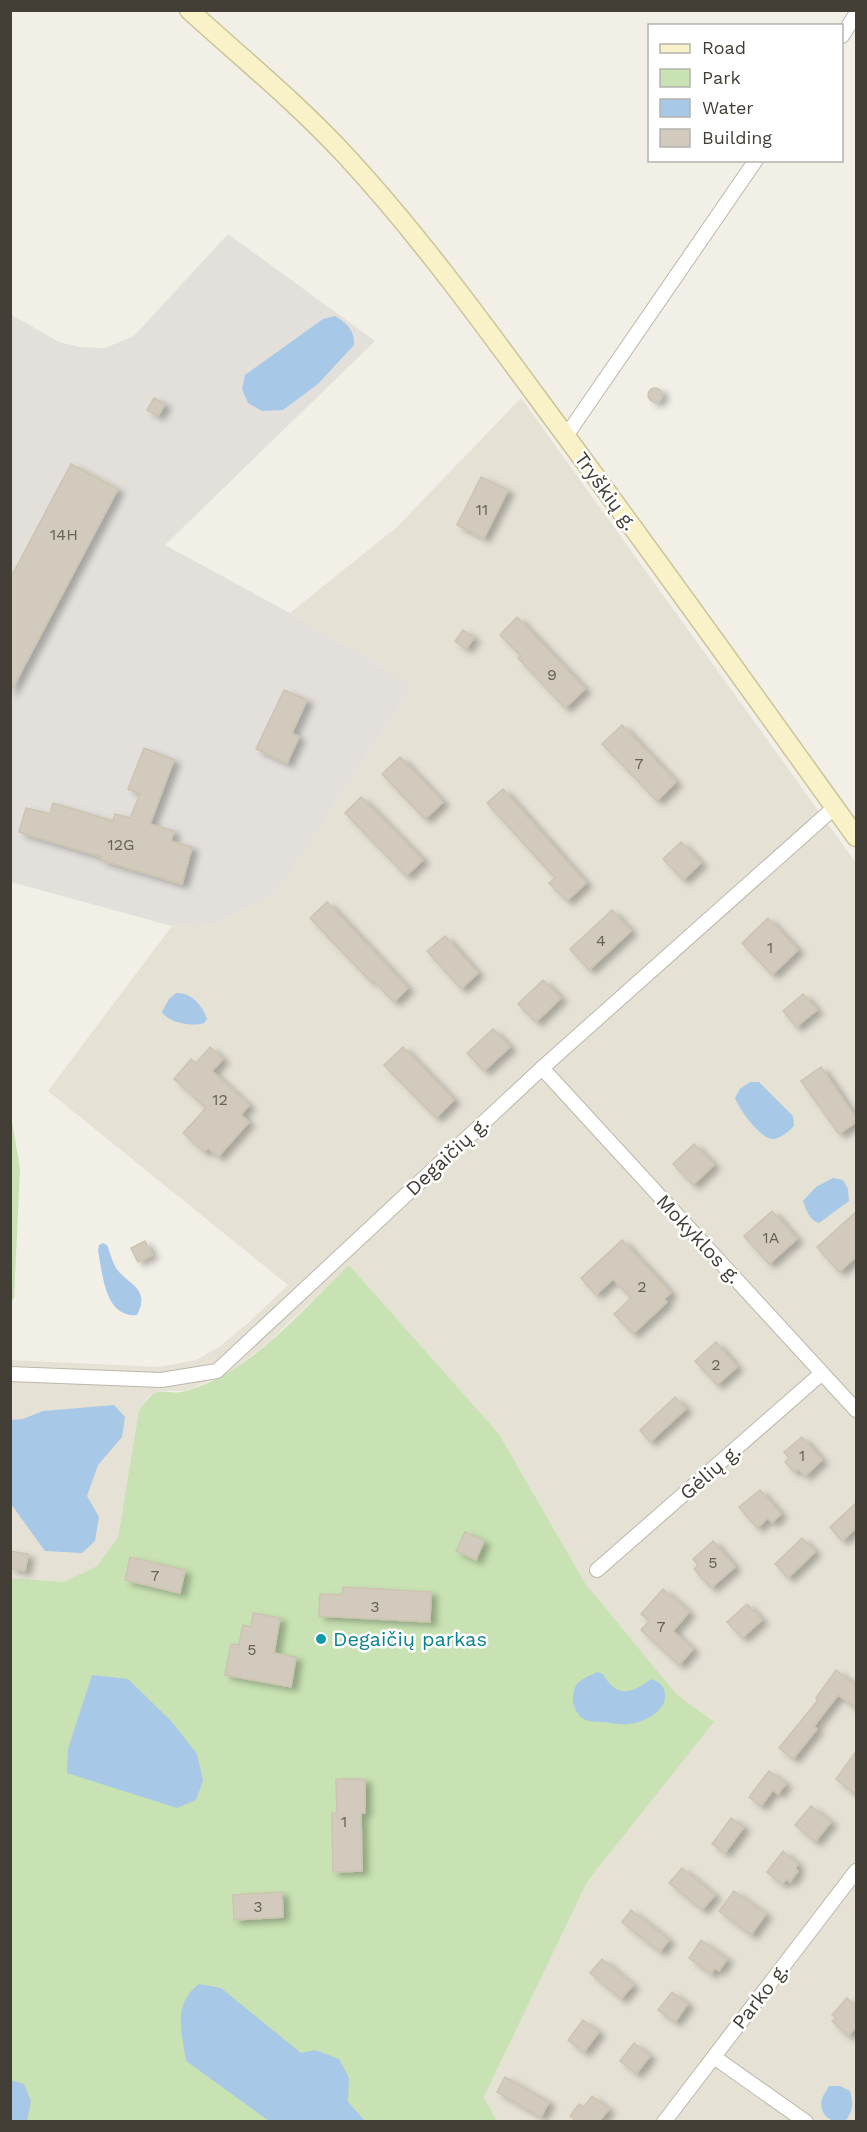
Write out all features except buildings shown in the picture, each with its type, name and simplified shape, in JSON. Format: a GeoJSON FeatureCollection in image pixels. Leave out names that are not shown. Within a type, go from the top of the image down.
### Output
{"type":"FeatureCollection","features":[{"type":"Feature","properties":{"kind":"main road","name":"Tryškių g."},"geometry":{"type":"LineString","coordinates":[[189,10],[306,116],[345,154],[389,204],[473,311],[566,436],[856,837]]}},
{"type":"Feature","properties":{"kind":"street"},"geometry":{"type":"LineString","coordinates":[[843,34],[856,14]]}},
{"type":"Feature","properties":{"kind":"street"},"geometry":{"type":"LineString","coordinates":[[566,436],[755,162]]}},
{"type":"Feature","properties":{"kind":"street","name":"Degaičių g."},"geometry":{"type":"LineString","coordinates":[[10,1374],[161,1380],[217,1371],[542,1068],[835,807]]}},
{"type":"Feature","properties":{"kind":"street","name":"Mokyklos g."},"geometry":{"type":"LineString","coordinates":[[542,1068],[856,1410]]}},
{"type":"Feature","properties":{"kind":"street","name":"Gėlių g."},"geometry":{"type":"LineString","coordinates":[[597,1570],[822,1373]]}},
{"type":"Feature","properties":{"kind":"street","name":"Parko g."},"geometry":{"type":"LineString","coordinates":[[664,2121],[856,1871]]}},
{"type":"Feature","properties":{"kind":"street"},"geometry":{"type":"LineString","coordinates":[[714,2056],[806,2121]]}},
{"type":"Feature","properties":{"kind":"shaded area"},"geometry":{"type":"Polygon","coordinates":[[[228,234],[375,341],[165,545],[290,613],[413,685],[277,892],[217,924],[172,926],[11,882],[10,314],[59,342],[79,347],[105,348],[134,336],[228,234]]]}},
{"type":"Feature","properties":{"kind":"shaded area"},"geometry":{"type":"Polygon","coordinates":[[[521,398],[856,863],[856,2121],[500,2122],[496,2119],[484,2097],[587,1882],[714,1722],[677,1696],[585,1583],[499,1434],[349,1265],[269,1342],[229,1373],[185,1391],[161,1391],[147,1398],[139,1410],[118,1537],[97,1566],[64,1582],[11,1578],[10,1360],[159,1367],[196,1360],[219,1347],[288,1285],[48,1091],[172,926],[217,924],[277,892],[413,685],[290,613],[397,527],[521,398]]]}},
{"type":"Feature","properties":{"kind":"green space"},"geometry":{"type":"Polygon","coordinates":[[[10,1110],[20,1169],[14,1298],[11,1302],[10,1110]]]}},
{"type":"Feature","properties":{"kind":"green space","name":"Degaičių parkas"},"geometry":{"type":"Polygon","coordinates":[[[349,1265],[499,1434],[585,1583],[677,1695],[714,1722],[587,1882],[484,2097],[496,2119],[500,2121],[11,2121],[10,1578],[64,1582],[97,1566],[118,1537],[139,1410],[146,1401],[157,1393],[186,1391],[203,1385],[246,1361],[277,1336],[349,1265]]]}},
{"type":"Feature","properties":{"kind":"water"},"geometry":{"type":"Polygon","coordinates":[[[335,316],[349,328],[354,345],[318,384],[283,410],[262,411],[248,403],[242,389],[245,375],[323,319],[335,316]]]}},
{"type":"Feature","properties":{"kind":"water"},"geometry":{"type":"Polygon","coordinates":[[[176,993],[195,1000],[207,1019],[204,1023],[193,1025],[181,1023],[165,1016],[162,1012],[169,999],[176,993]]]}},
{"type":"Feature","properties":{"kind":"water"},"geometry":{"type":"Polygon","coordinates":[[[750,1082],[759,1082],[793,1116],[794,1126],[782,1136],[774,1139],[763,1135],[741,1109],[735,1098],[740,1089],[750,1082]]]}},
{"type":"Feature","properties":{"kind":"water"},"geometry":{"type":"Polygon","coordinates":[[[833,1178],[843,1180],[848,1189],[849,1201],[819,1223],[816,1222],[811,1218],[803,1201],[816,1187],[833,1178]]]}},
{"type":"Feature","properties":{"kind":"water"},"geometry":{"type":"Polygon","coordinates":[[[103,1243],[107,1245],[116,1268],[140,1293],[141,1306],[137,1315],[126,1314],[118,1310],[107,1293],[98,1251],[99,1245],[103,1243]]]}},
{"type":"Feature","properties":{"kind":"water"},"geometry":{"type":"Polygon","coordinates":[[[114,1405],[125,1417],[122,1437],[98,1465],[87,1496],[99,1517],[95,1541],[82,1553],[45,1551],[11,1504],[11,1420],[23,1419],[43,1411],[114,1405]]]}},
{"type":"Feature","properties":{"kind":"water"},"geometry":{"type":"Polygon","coordinates":[[[597,1672],[603,1674],[613,1687],[625,1691],[637,1688],[651,1679],[657,1682],[665,1692],[662,1707],[647,1719],[634,1723],[593,1722],[584,1719],[574,1706],[574,1690],[579,1682],[597,1672]]]}},
{"type":"Feature","properties":{"kind":"water"},"geometry":{"type":"Polygon","coordinates":[[[92,1675],[128,1679],[172,1722],[197,1754],[203,1781],[196,1800],[177,1808],[67,1773],[68,1749],[92,1675]]]}},
{"type":"Feature","properties":{"kind":"water"},"geometry":{"type":"Polygon","coordinates":[[[199,1984],[221,1988],[301,2053],[315,2050],[339,2059],[349,2078],[348,2102],[365,2121],[269,2121],[186,2061],[181,2029],[182,2010],[185,2000],[199,1984]]]}},
{"type":"Feature","properties":{"kind":"water"},"geometry":{"type":"Polygon","coordinates":[[[10,2080],[24,2084],[31,2101],[27,2121],[11,2121],[10,2080]]]}},
{"type":"Feature","properties":{"kind":"water"},"geometry":{"type":"Polygon","coordinates":[[[829,2086],[840,2086],[850,2091],[852,2106],[846,2120],[831,2120],[822,2110],[822,2099],[829,2086]]]}},
{"type":"Feature","properties":{"kind":"place","name":"Degaičių parkas"},"geometry":{"type":"Point","coordinates":[321,1639]}}]}
